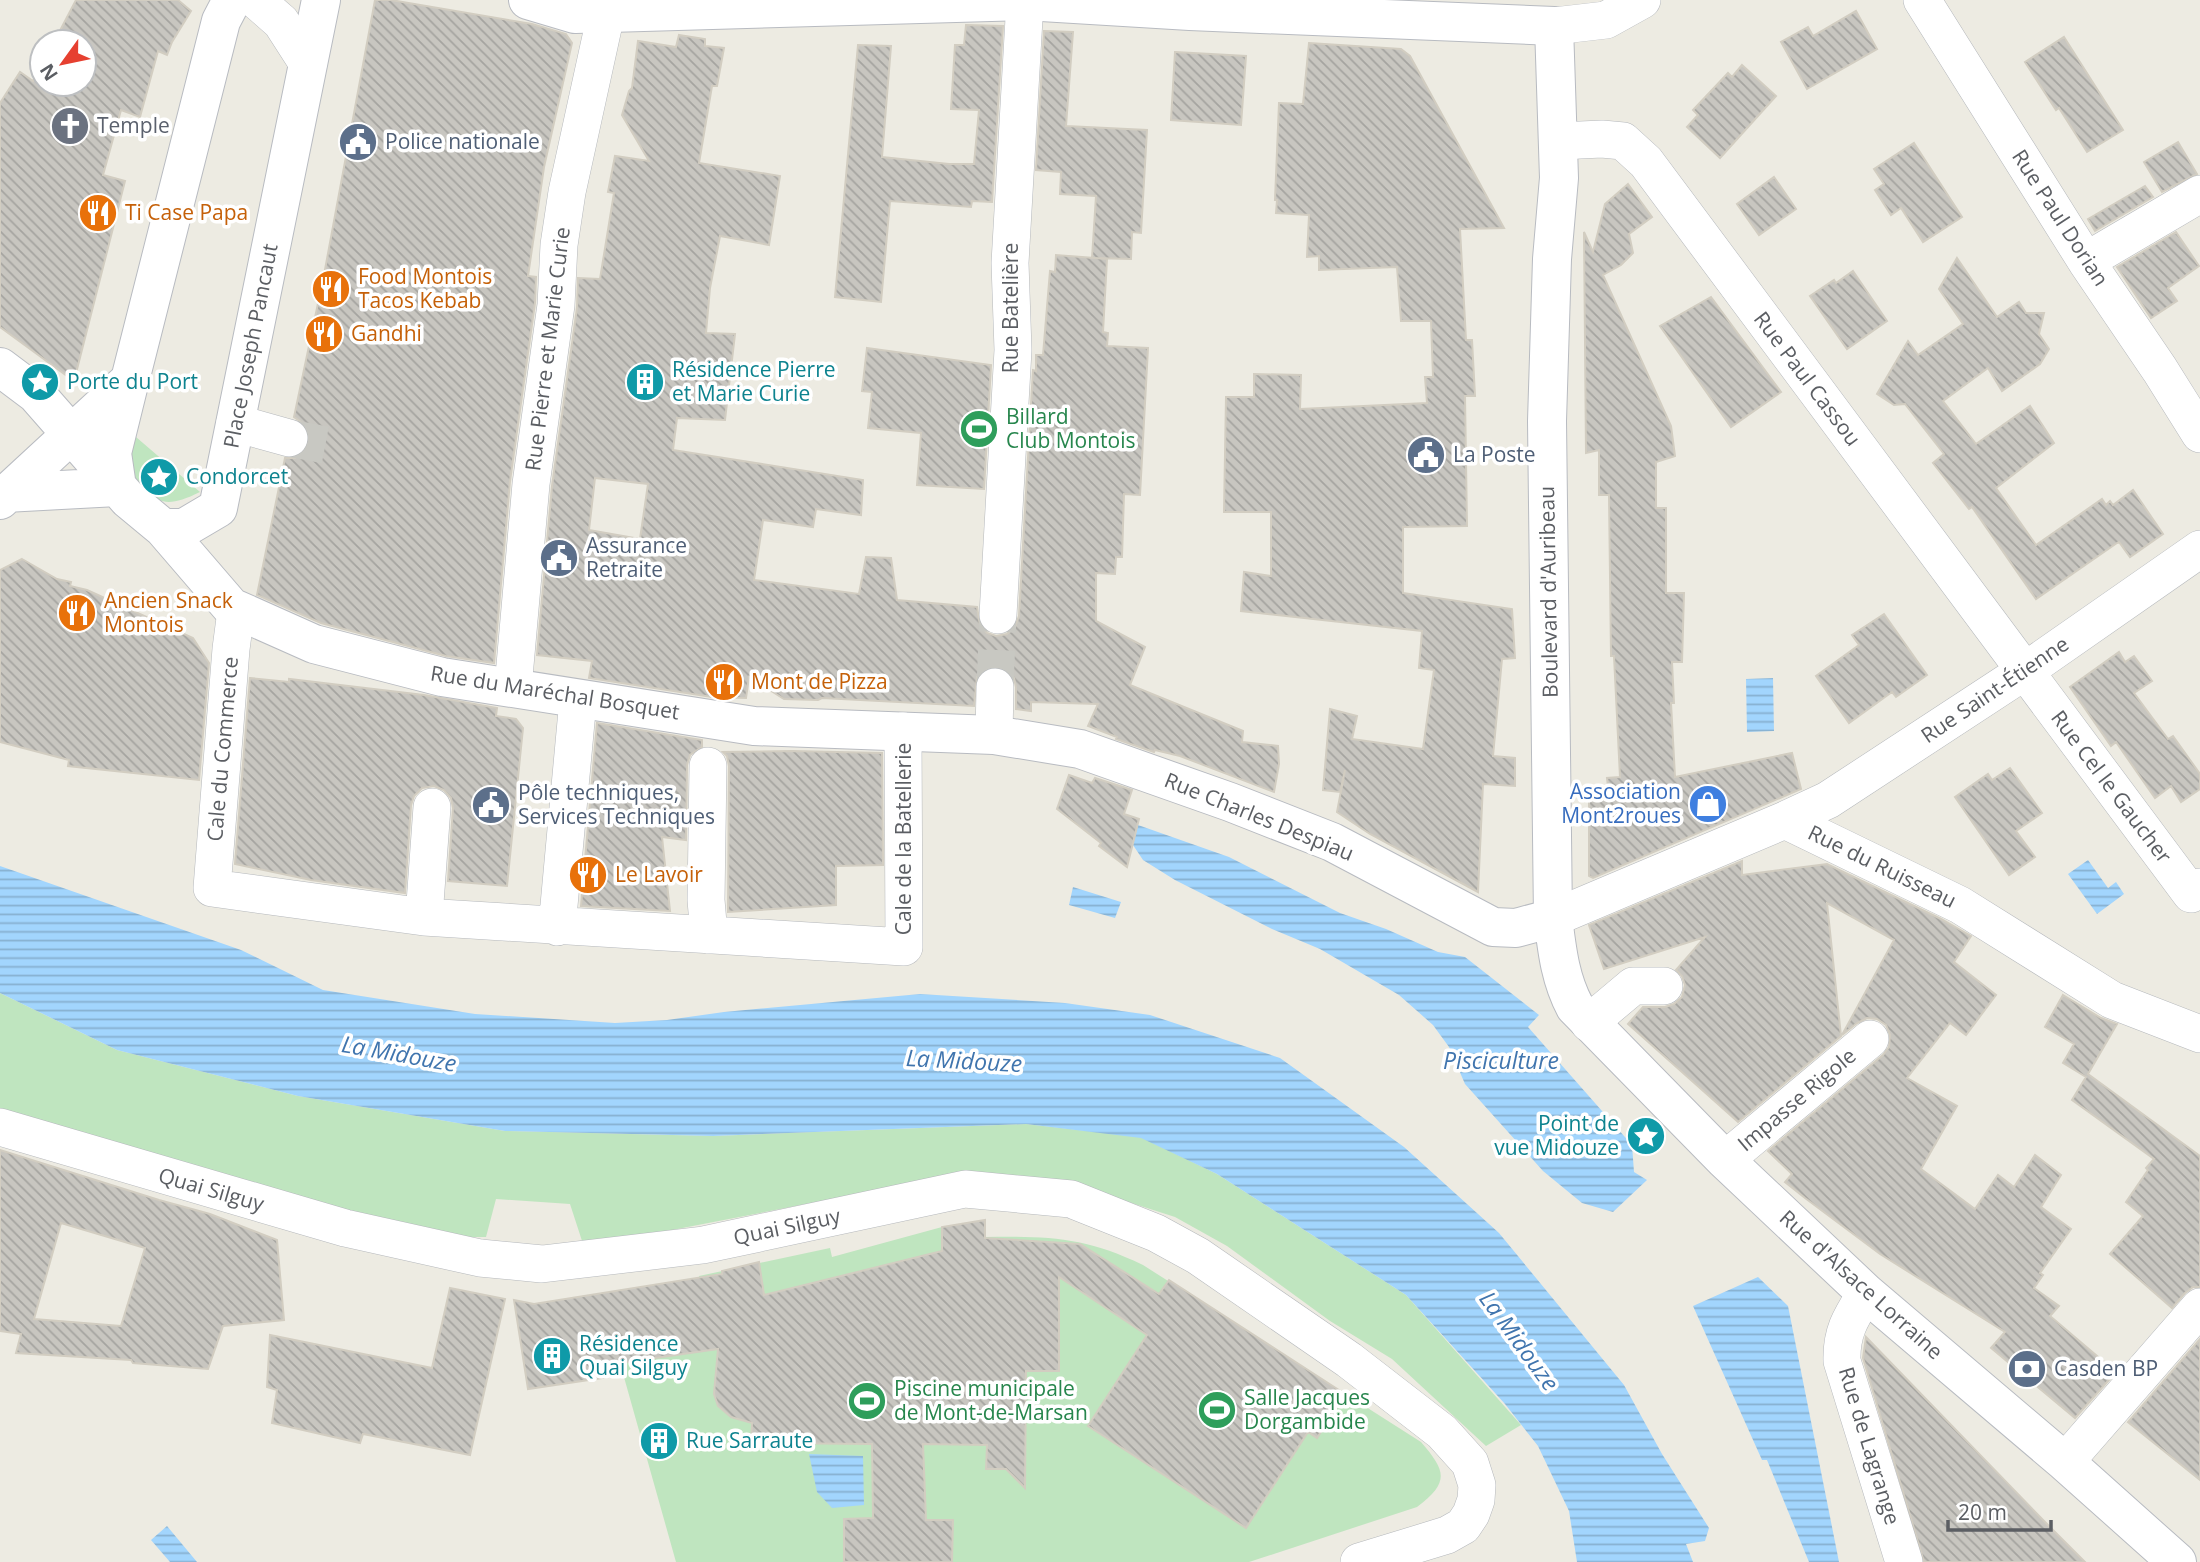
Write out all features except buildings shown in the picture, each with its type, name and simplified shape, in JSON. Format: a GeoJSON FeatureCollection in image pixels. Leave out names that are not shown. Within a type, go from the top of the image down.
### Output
{"type":"FeatureCollection","features":[{"type":"Feature","properties":{"kind":"street"},"geometry":{"type":"LineString","coordinates":[[117,487],[112,453],[221,21],[232,0]]}},
{"type":"Feature","properties":{"kind":"street"},"geometry":{"type":"LineString","coordinates":[[256,0],[281,22],[308,64]]}},
{"type":"Feature","properties":{"kind":"street","name":"Place Joseph Pancaut"},"geometry":{"type":"LineString","coordinates":[[163,528],[184,528],[218,508],[321,0]]}},
{"type":"Feature","properties":{"kind":"street"},"geometry":{"type":"LineString","coordinates":[[528,0],[575,15],[620,9],[1025,1],[1190,6],[1554,26],[1606,20],[1642,0]]}},
{"type":"Feature","properties":{"kind":"street","name":"Rue Paul Dorian"},"geometry":{"type":"LineString","coordinates":[[1922,0],[2086,261],[2200,434]]}},
{"type":"Feature","properties":{"kind":"street","name":"Rue Batelière"},"geometry":{"type":"LineString","coordinates":[[998,615],[1013,350],[1010,263],[1025,1]]}},
{"type":"Feature","properties":{"kind":"street","name":"Rue Pierre et Marie Curie"},"geometry":{"type":"LineString","coordinates":[[513,688],[531,484],[556,304],[559,245],[567,192],[620,9]]}},
{"type":"Feature","properties":{"kind":"street","name":"Boulevard d'Auribeau"},"geometry":{"type":"LineString","coordinates":[[1554,26],[1559,178],[1552,259],[1546,421],[1553,918],[1557,955],[1565,989]]}},
{"type":"Feature","properties":{"kind":"street","name":"Rue Paul Cassou"},"geometry":{"type":"LineString","coordinates":[[1559,141],[1623,141],[1646,162],[2025,671]]}},
{"type":"Feature","properties":{"kind":"street"},"geometry":{"type":"LineString","coordinates":[[2086,261],[2200,194]]}},
{"type":"Feature","properties":{"kind":"street"},"geometry":{"type":"LineString","coordinates":[[0,368],[36,394],[139,511],[163,528]]}},
{"type":"Feature","properties":{"kind":"street"},"geometry":{"type":"LineString","coordinates":[[2,496],[131,380]]}},
{"type":"Feature","properties":{"kind":"street"},"geometry":{"type":"LineString","coordinates":[[235,423],[289,438]]}},
{"type":"Feature","properties":{"kind":"street"},"geometry":{"type":"LineString","coordinates":[[2,496],[117,487]]}},
{"type":"Feature","properties":{"kind":"street","name":"Rue du Maréchal Bosquet"},"geometry":{"type":"LineString","coordinates":[[163,528],[236,611],[314,643],[442,677],[578,700],[708,744],[754,726],[994,735]]}},
{"type":"Feature","properties":{"kind":"street","name":"Rue Saint-Étienne"},"geometry":{"type":"LineString","coordinates":[[1785,820],[1828,800],[2025,671],[2200,549]]}},
{"type":"Feature","properties":{"kind":"street","name":"Cale du Commerce"},"geometry":{"type":"LineString","coordinates":[[236,611],[212,888],[424,918]]}},
{"type":"Feature","properties":{"kind":"street","name":"Rue Cel le Gaucher"},"geometry":{"type":"LineString","coordinates":[[2025,671],[2191,894],[2200,887]]}},
{"type":"Feature","properties":{"kind":"street"},"geometry":{"type":"LineString","coordinates":[[994,735],[995,687]]}},
{"type":"Feature","properties":{"kind":"street"},"geometry":{"type":"LineString","coordinates":[[557,927],[578,700]]}},
{"type":"Feature","properties":{"kind":"street","name":"Cale de la Batellerie"},"geometry":{"type":"LineString","coordinates":[[709,935],[904,947],[903,731]]}},
{"type":"Feature","properties":{"kind":"street","name":"Rue Charles Despiau"},"geometry":{"type":"LineString","coordinates":[[994,735],[1080,749],[1241,806],[1332,842],[1493,927],[1516,928],[1553,918]]}},
{"type":"Feature","properties":{"kind":"street"},"geometry":{"type":"LineString","coordinates":[[432,807],[424,918],[709,935],[706,900],[708,744]]}},
{"type":"Feature","properties":{"kind":"street","name":"Rue du Ruisseau"},"geometry":{"type":"LineString","coordinates":[[1553,918],[1785,820],[1960,905],[2112,1000],[2200,1034]]}},
{"type":"Feature","properties":{"kind":"street"},"geometry":{"type":"LineString","coordinates":[[1589,1023],[1633,986],[1664,986]]}},
{"type":"Feature","properties":{"kind":"street","name":"Rue d'Alsace Lorraine"},"geometry":{"type":"LineString","coordinates":[[1565,989],[1574,1007],[1589,1023],[1725,1160],[1866,1293],[2065,1462],[2177,1562]]}},
{"type":"Feature","properties":{"kind":"street","name":"Impasse Rigole"},"geometry":{"type":"LineString","coordinates":[[1725,1160],[1870,1039]]}},
{"type":"Feature","properties":{"kind":"street","name":"Quai Silguy"},"geometry":{"type":"LineString","coordinates":[[0,1127],[345,1228],[480,1258],[542,1264],[703,1245],[965,1189],[1071,1199],[1156,1233],[1198,1256],[1349,1360],[1442,1432],[1470,1463],[1477,1485],[1476,1500],[1463,1526],[1447,1535],[1359,1562]]}},
{"type":"Feature","properties":{"kind":"street","name":"Rue de Lagrange"},"geometry":{"type":"LineString","coordinates":[[1866,1293],[1845,1328],[1842,1362],[1903,1562]]}},
{"type":"Feature","properties":{"kind":"street"},"geometry":{"type":"LineString","coordinates":[[2065,1462],[2200,1307]]}},
{"type":"Feature","properties":{"kind":"green space"},"geometry":{"type":"Polygon","coordinates":[[[129,431],[200,492],[166,502],[152,496],[128,471],[129,431]]]}},
{"type":"Feature","properties":{"kind":"green space"},"geometry":{"type":"Polygon","coordinates":[[[0,993],[117,1050],[298,1096],[505,1131],[713,1136],[1026,1124],[1141,1137],[1217,1174],[1406,1295],[1521,1425],[1486,1446],[1392,1359],[1330,1321],[1227,1246],[1175,1217],[1063,1181],[941,1178],[584,1247],[570,1204],[496,1199],[486,1237],[445,1237],[0,1114],[0,993]]]}},
{"type":"Feature","properties":{"kind":"green space","name":"Piscine municipale de Mont-de-Marsan"},"geometry":{"type":"Polygon","coordinates":[[[985,1220],[985,1237],[1066,1240],[1103,1249],[1143,1265],[1421,1442],[1439,1469],[1441,1476],[1435,1490],[1417,1507],[1249,1562],[676,1562],[620,1363],[716,1348],[699,1276],[830,1248],[832,1257],[942,1227],[985,1220]]]}},
{"type":"Feature","properties":{"kind":"water"},"geometry":{"type":"Polygon","coordinates":[[[1773,678],[1774,731],[1747,732],[1746,679],[1773,678]]]}},
{"type":"Feature","properties":{"kind":"water","name":"Pisciculture"},"geometry":{"type":"Polygon","coordinates":[[[1138,825],[1229,857],[1340,913],[1386,929],[1438,952],[1465,957],[1539,1015],[1528,1027],[1632,1145],[1634,1172],[1647,1180],[1613,1212],[1582,1203],[1543,1171],[1465,1084],[1449,1047],[1433,1025],[1399,995],[1320,949],[1272,929],[1175,880],[1143,860],[1133,845],[1138,825]]]}},
{"type":"Feature","properties":{"kind":"water"},"geometry":{"type":"Polygon","coordinates":[[[2088,860],[2108,888],[2116,882],[2124,894],[2097,914],[2068,874],[2088,860]]]}},
{"type":"Feature","properties":{"kind":"water","name":"La Midouze"},"geometry":{"type":"Polygon","coordinates":[[[0,866],[241,950],[323,990],[475,1014],[615,1023],[920,994],[1065,1003],[1150,1015],[1280,1058],[1404,1147],[1499,1233],[1624,1385],[1662,1454],[1709,1528],[1705,1541],[1686,1544],[1693,1562],[1577,1562],[1569,1511],[1538,1446],[1505,1404],[1406,1295],[1217,1174],[1141,1138],[1026,1124],[713,1136],[505,1131],[298,1096],[117,1050],[0,993],[0,866]]]}},
{"type":"Feature","properties":{"kind":"water"},"geometry":{"type":"Polygon","coordinates":[[[1073,887],[1121,902],[1115,918],[1069,905],[1073,887]]]}},
{"type":"Feature","properties":{"kind":"water"},"geometry":{"type":"Polygon","coordinates":[[[1758,1277],[1788,1306],[1839,1562],[1809,1562],[1767,1460],[1762,1460],[1693,1306],[1758,1277]]]}},
{"type":"Feature","properties":{"kind":"water"},"geometry":{"type":"Polygon","coordinates":[[[809,1454],[863,1456],[864,1505],[832,1508],[817,1492],[809,1454]]]}},
{"type":"Feature","properties":{"kind":"water"},"geometry":{"type":"Polygon","coordinates":[[[167,1526],[197,1562],[170,1562],[151,1540],[167,1526]]]}},
{"type":"Feature","properties":{"kind":"tunnel"},"geometry":{"type":"LineString","coordinates":[[289,438],[336,447]]}},
{"type":"Feature","properties":{"kind":"tunnel"},"geometry":{"type":"LineString","coordinates":[[995,687],[998,615]]}},
{"type":"Feature","properties":{"kind":"place","name":"Temple"},"geometry":{"type":"Point","coordinates":[70,126]}},
{"type":"Feature","properties":{"kind":"place","name":"Police nationale"},"geometry":{"type":"Point","coordinates":[358,142]}},
{"type":"Feature","properties":{"kind":"place","name":"Ti Case Papa"},"geometry":{"type":"Point","coordinates":[98,213]}},
{"type":"Feature","properties":{"kind":"place","name":"Food Montois Tacos Kebab"},"geometry":{"type":"Point","coordinates":[331,289]}},
{"type":"Feature","properties":{"kind":"place","name":"Gandhi"},"geometry":{"type":"Point","coordinates":[324,334]}},
{"type":"Feature","properties":{"kind":"place","name":"Porte du Port"},"geometry":{"type":"Point","coordinates":[40,382]}},
{"type":"Feature","properties":{"kind":"place","name":"Résidence Pierre et Marie Curie"},"geometry":{"type":"Point","coordinates":[645,382]}},
{"type":"Feature","properties":{"kind":"place","name":"Billard Club Montois"},"geometry":{"type":"Point","coordinates":[979,429]}},
{"type":"Feature","properties":{"kind":"place","name":"La Poste"},"geometry":{"type":"Point","coordinates":[1426,455]}},
{"type":"Feature","properties":{"kind":"place","name":"Condorcet"},"geometry":{"type":"Point","coordinates":[159,477]}},
{"type":"Feature","properties":{"kind":"place","name":"Assurance Retraite"},"geometry":{"type":"Point","coordinates":[559,558]}},
{"type":"Feature","properties":{"kind":"place","name":"Ancien Snack Montois"},"geometry":{"type":"Point","coordinates":[77,613]}},
{"type":"Feature","properties":{"kind":"place","name":"Mont de Pizza"},"geometry":{"type":"Point","coordinates":[724,682]}},
{"type":"Feature","properties":{"kind":"place","name":"Association Mont2roues"},"geometry":{"type":"Point","coordinates":[1708,804]}},
{"type":"Feature","properties":{"kind":"place","name":"Pôle techniques, Services Techniques"},"geometry":{"type":"Point","coordinates":[491,805]}},
{"type":"Feature","properties":{"kind":"place","name":"Le Lavoir"},"geometry":{"type":"Point","coordinates":[588,875]}},
{"type":"Feature","properties":{"kind":"place","name":"Point de vue Midouze"},"geometry":{"type":"Point","coordinates":[1646,1136]}},
{"type":"Feature","properties":{"kind":"place","name":"Résidence Quai Silguy"},"geometry":{"type":"Point","coordinates":[552,1356]}},
{"type":"Feature","properties":{"kind":"place","name":"Casden BP"},"geometry":{"type":"Point","coordinates":[2027,1369]}},
{"type":"Feature","properties":{"kind":"place","name":"Piscine municipale de Mont-de-Marsan"},"geometry":{"type":"Point","coordinates":[867,1401]}},
{"type":"Feature","properties":{"kind":"place","name":"Salle Jacques Dorgambide"},"geometry":{"type":"Point","coordinates":[1217,1410]}},
{"type":"Feature","properties":{"kind":"place","name":"Rue Sarraute"},"geometry":{"type":"Point","coordinates":[659,1441]}}]}
